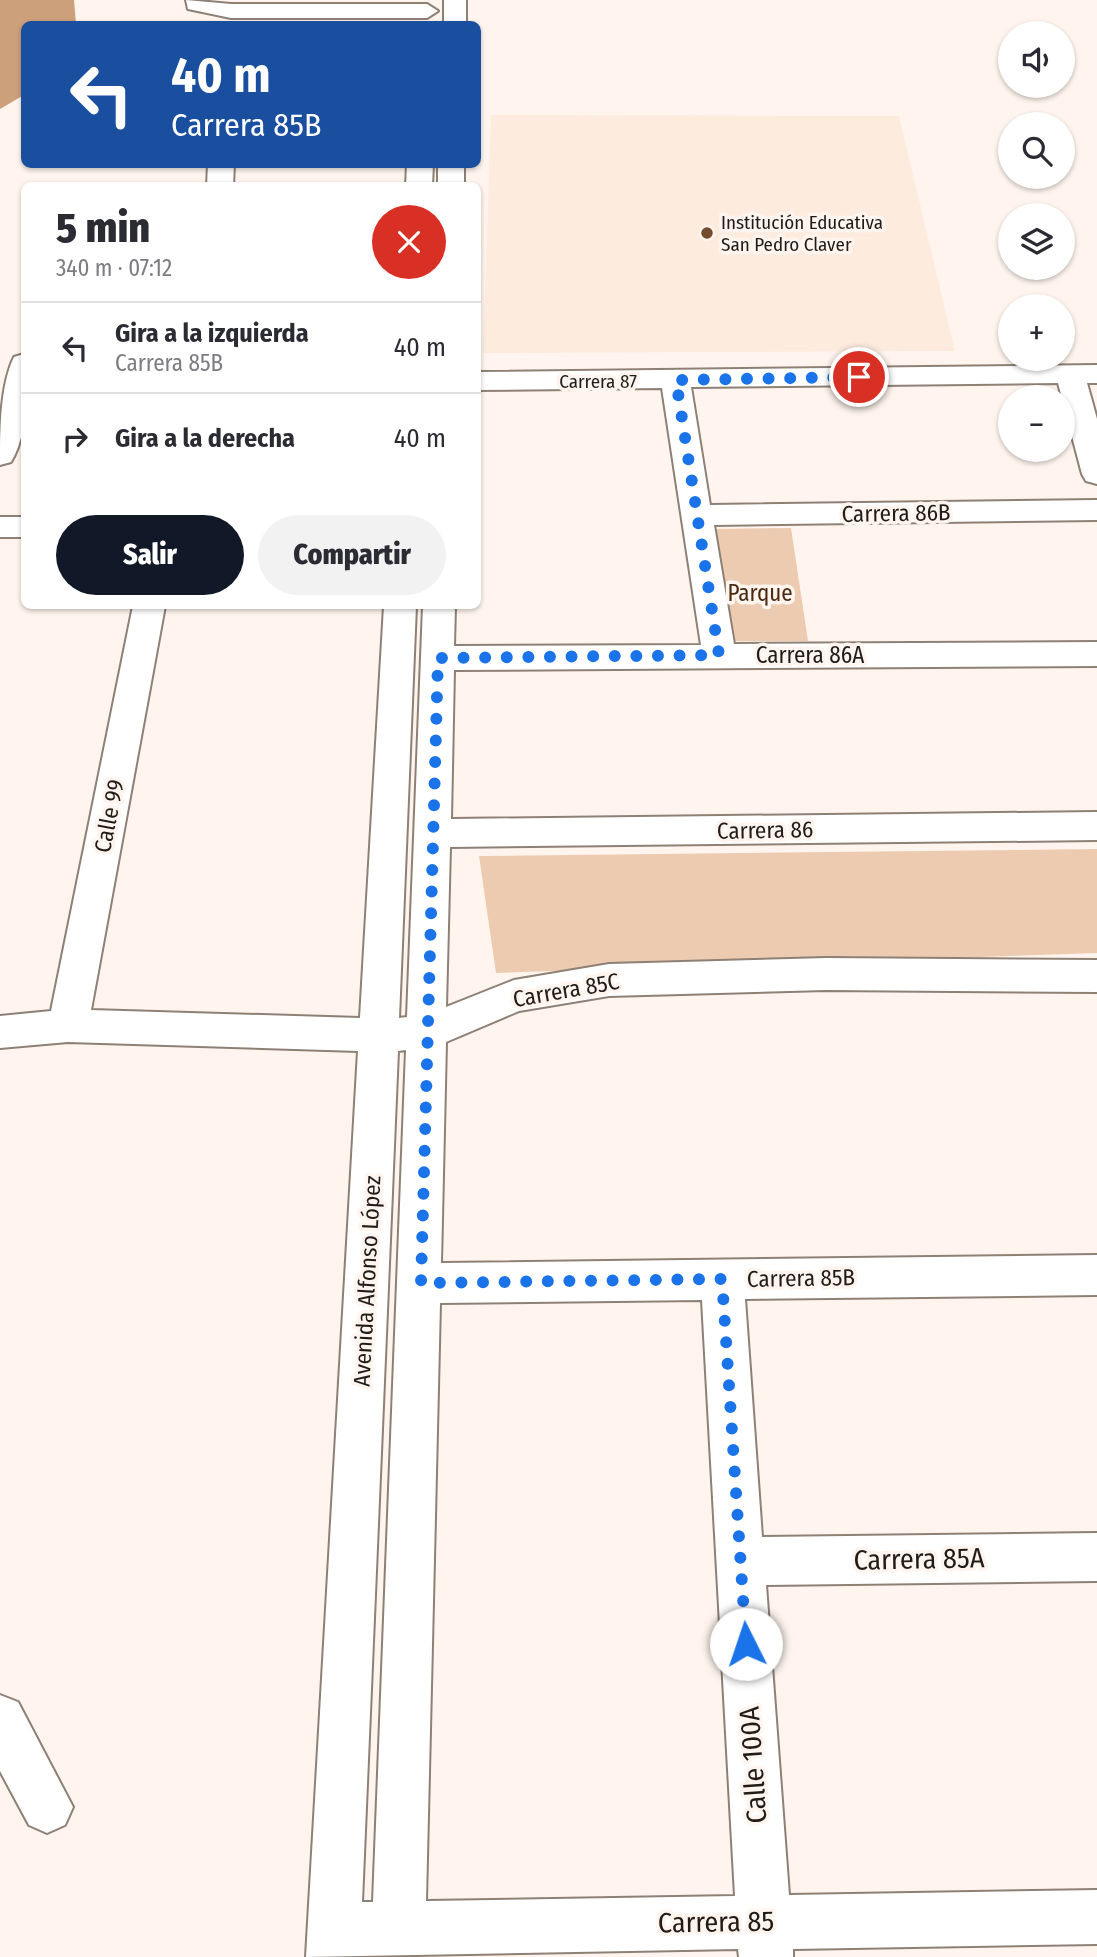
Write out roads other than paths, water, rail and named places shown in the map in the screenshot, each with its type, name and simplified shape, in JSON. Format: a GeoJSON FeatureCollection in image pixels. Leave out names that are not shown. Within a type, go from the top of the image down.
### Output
{"type":"FeatureCollection","features":[{"type":"Feature","properties":{"kind":"street"},"geometry":{"type":"LineString","coordinates":[[455,0],[455,21]]}},
{"type":"Feature","properties":{"kind":"street"},"geometry":{"type":"LineString","coordinates":[[196,2],[231,18],[427,12]]}},
{"type":"Feature","properties":{"kind":"street"},"geometry":{"type":"LineString","coordinates":[[0,455],[21,374]]}},
{"type":"Feature","properties":{"kind":"street"},"geometry":{"type":"LineString","coordinates":[[1083,374],[1097,474]]}},
{"type":"Feature","properties":{"kind":"street","name":"Carrera 87"},"geometry":{"type":"LineString","coordinates":[[481,382],[1083,374]]}},
{"type":"Feature","properties":{"kind":"street"},"geometry":{"type":"LineString","coordinates":[[676,380],[719,655]]}},
{"type":"Feature","properties":{"kind":"street","name":"Carrera 86B"},"geometry":{"type":"LineString","coordinates":[[695,515],[1097,510]]}},
{"type":"Feature","properties":{"kind":"street"},"geometry":{"type":"LineString","coordinates":[[0,527],[21,527]]}},
{"type":"Feature","properties":{"kind":"street","name":"Calle 99"},"geometry":{"type":"LineString","coordinates":[[68,1026],[148,609]]}},
{"type":"Feature","properties":{"kind":"street","name":"Avenida Alfonso López"},"geometry":{"type":"LineString","coordinates":[[334,1943],[400,609]]}},
{"type":"Feature","properties":{"kind":"street"},"geometry":{"type":"LineString","coordinates":[[398,1942],[421,1283],[439,609]]}},
{"type":"Feature","properties":{"kind":"street","name":"Carrera 86A"},"geometry":{"type":"LineString","coordinates":[[438,658],[1097,654]]}},
{"type":"Feature","properties":{"kind":"street","name":"Carrera 86"},"geometry":{"type":"LineString","coordinates":[[433,833],[1097,826]]}},
{"type":"Feature","properties":{"kind":"street","name":"Carrera 85C"},"geometry":{"type":"LineString","coordinates":[[0,1032],[68,1026],[379,1035],[426,1033],[514,996],[609,980],[826,974],[1097,976]]}},
{"type":"Feature","properties":{"kind":"street","name":"Carrera 85B"},"geometry":{"type":"LineString","coordinates":[[421,1283],[1097,1275]]}},
{"type":"Feature","properties":{"kind":"street","name":"Calle 100A"},"geometry":{"type":"LineString","coordinates":[[722,1279],[765,1939]]}},
{"type":"Feature","properties":{"kind":"street","name":"Carrera 85A"},"geometry":{"type":"LineString","coordinates":[[740,1561],[1097,1557]]}},
{"type":"Feature","properties":{"kind":"street"},"geometry":{"type":"LineString","coordinates":[[0,1720],[47,1807]]}},
{"type":"Feature","properties":{"kind":"street","name":"Carrera 85"},"geometry":{"type":"LineString","coordinates":[[334,1943],[765,1939],[1097,1917]]}},
{"type":"Feature","properties":{"kind":"waterway"},"geometry":{"type":"LineString","coordinates":[[49,0],[50,21]]}},
{"type":"Feature","properties":{"kind":"place","name":"Institución Educativa San Pedro Claver"},"geometry":{"type":"Point","coordinates":[707,233]}},
{"type":"Feature","properties":{"kind":"park label","name":"Parque"},"geometry":{"type":"Point","coordinates":[760,593]}}]}
